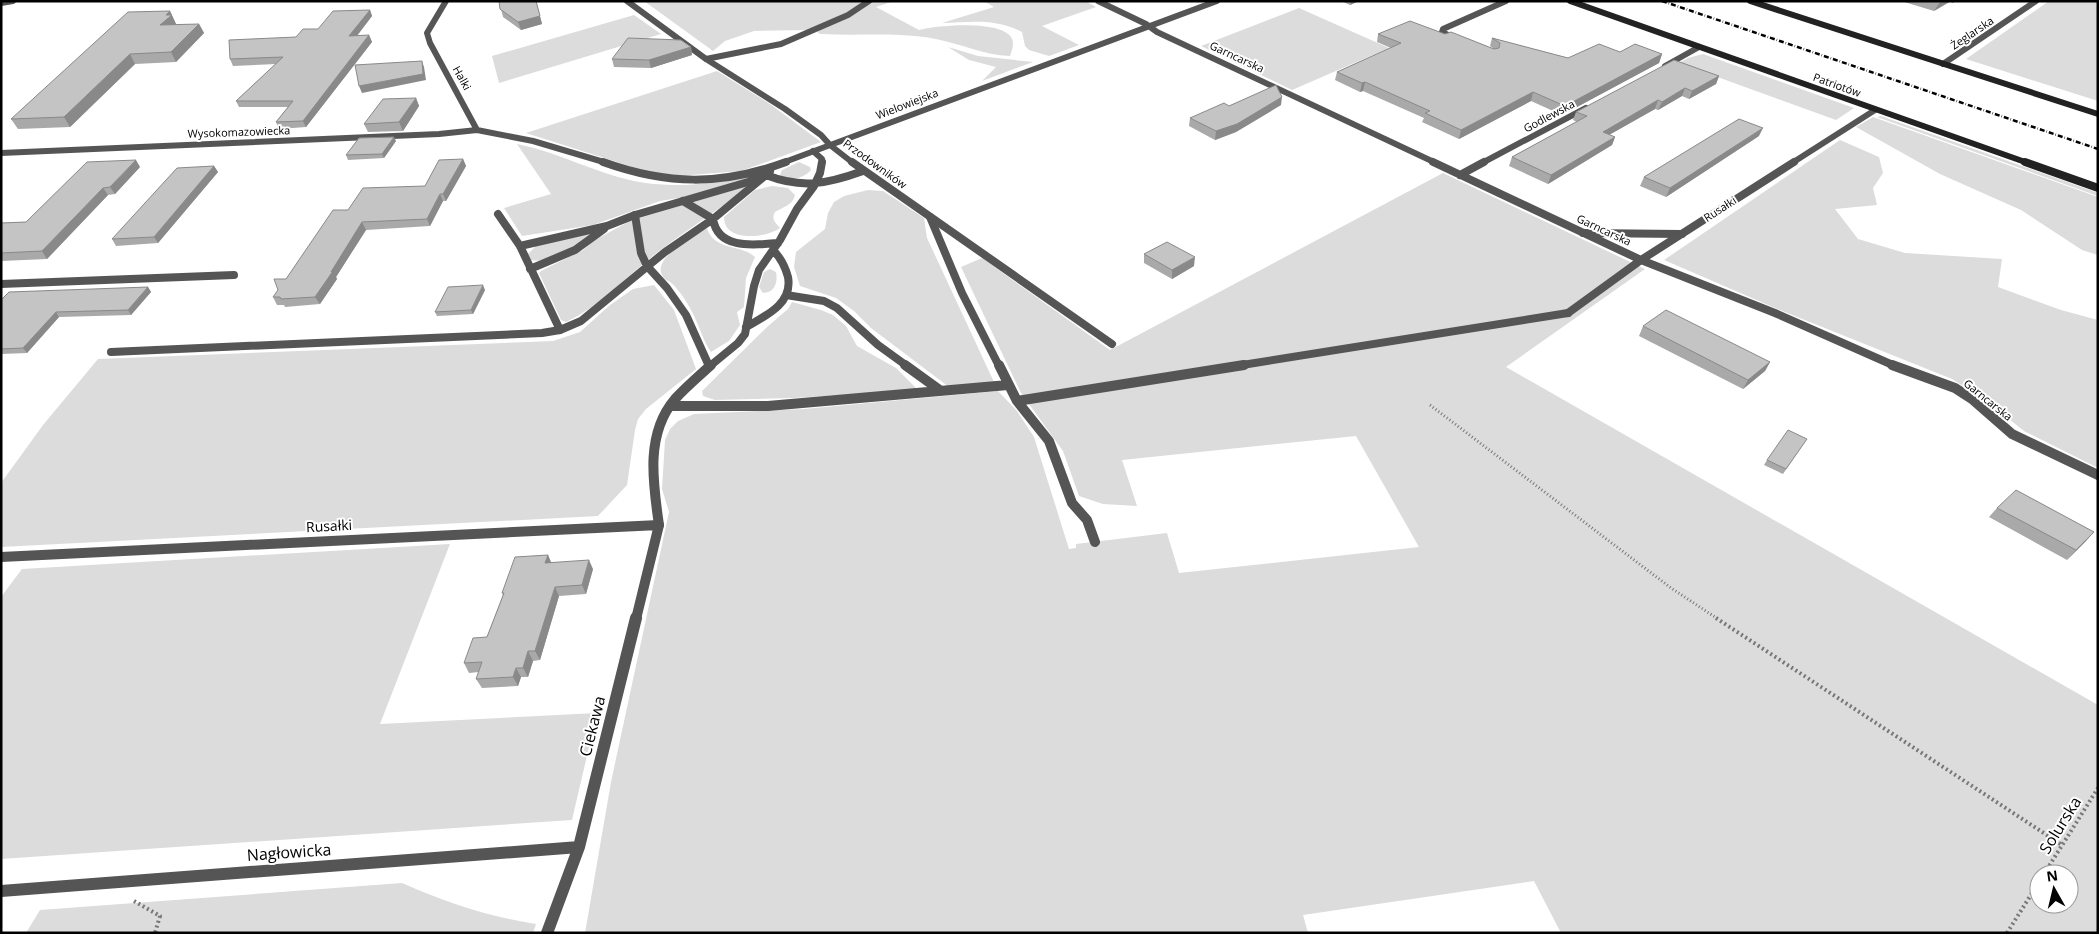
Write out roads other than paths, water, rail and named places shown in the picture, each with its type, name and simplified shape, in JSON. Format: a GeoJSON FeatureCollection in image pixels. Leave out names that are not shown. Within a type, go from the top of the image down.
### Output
{"type":"FeatureCollection","features":[{"type":"Feature","properties":{"kind":"main road","name":"Patriotów"},"geometry":{"type":"LineString","coordinates":[[1570,1],[2098,188]]}},
{"type":"Feature","properties":{"kind":"main road"},"geometry":{"type":"LineString","coordinates":[[1750,1],[2098,114]]}},
{"type":"Feature","properties":{"kind":"street"},"geometry":{"type":"LineString","coordinates":[[1,2],[13,1]]}},
{"type":"Feature","properties":{"kind":"street","name":"Halki"},"geometry":{"type":"LineString","coordinates":[[446,1],[427,33],[430,43],[477,130]]}},
{"type":"Feature","properties":{"kind":"street","name":"Przodowników"},"geometry":{"type":"LineString","coordinates":[[627,1],[706,59],[785,109],[821,135],[830,145],[863,171],[1112,344]]}},
{"type":"Feature","properties":{"kind":"street"},"geometry":{"type":"LineString","coordinates":[[706,59],[781,44],[848,15],[869,1]]}},
{"type":"Feature","properties":{"kind":"street","name":"Garncarska"},"geometry":{"type":"LineString","coordinates":[[1098,1],[1166,36],[1641,260],[1775,313],[1908,372],[1955,388],[1972,399],[2012,434],[2098,475]]}},
{"type":"Feature","properties":{"kind":"street","name":"Wielowiejska"},"geometry":{"type":"LineString","coordinates":[[520,246],[606,226],[635,215],[748,182],[766,175],[775,166],[1217,1]]}},
{"type":"Feature","properties":{"kind":"street"},"geometry":{"type":"LineString","coordinates":[[1465,42],[1447,35],[1442,32],[1443,29],[1506,1]]}},
{"type":"Feature","properties":{"kind":"street","name":"Żeglarska"},"geometry":{"type":"LineString","coordinates":[[1943,64],[2036,1]]}},
{"type":"Feature","properties":{"kind":"street"},"geometry":{"type":"LineString","coordinates":[[1659,69],[1699,47]]}},
{"type":"Feature","properties":{"kind":"street","name":"Godlewska"},"geometry":{"type":"LineString","coordinates":[[1460,175],[1590,106]]}},
{"type":"Feature","properties":{"kind":"street","name":"Rusałki"},"geometry":{"type":"LineString","coordinates":[[1016,401],[1568,312],[1641,260],[1875,110]]}},
{"type":"Feature","properties":{"kind":"street"},"geometry":{"type":"LineString","coordinates":[[477,130],[518,137],[558,147],[625,170],[660,178],[700,180],[742,174],[775,166]]}},
{"type":"Feature","properties":{"kind":"street","name":"Wysokomazowiecka"},"geometry":{"type":"LineString","coordinates":[[1,153],[439,134],[477,130]]}},
{"type":"Feature","properties":{"kind":"street"},"geometry":{"type":"LineString","coordinates":[[659,525],[654,491],[653,457],[655,440],[670,406],[709,366],[743,338],[758,271],[814,185],[822,168],[822,159],[813,152]]}},
{"type":"Feature","properties":{"kind":"street"},"geometry":{"type":"LineString","coordinates":[[111,352],[542,333],[560,330],[581,321],[647,266],[713,219],[766,175],[793,184],[814,185],[830,182],[863,171]]}},
{"type":"Feature","properties":{"kind":"street"},"geometry":{"type":"LineString","coordinates":[[683,201],[713,219]]}},
{"type":"Feature","properties":{"kind":"street"},"geometry":{"type":"LineString","coordinates":[[498,214],[520,246],[560,330]]}},
{"type":"Feature","properties":{"kind":"street"},"geometry":{"type":"LineString","coordinates":[[635,215],[642,253],[647,266],[667,288],[686,315],[709,366]]}},
{"type":"Feature","properties":{"kind":"street"},"geometry":{"type":"LineString","coordinates":[[930,217],[962,293],[1016,401],[1050,441],[1072,503],[1092,529],[1095,542]]}},
{"type":"Feature","properties":{"kind":"street"},"geometry":{"type":"LineString","coordinates":[[713,219],[714,229],[719,235],[734,242],[776,246]]}},
{"type":"Feature","properties":{"kind":"street","name":"Wielowiejska"},"geometry":{"type":"LineString","coordinates":[[530,269],[575,250],[606,226]]}},
{"type":"Feature","properties":{"kind":"street"},"geometry":{"type":"LineString","coordinates":[[1583,233],[1682,234]]}},
{"type":"Feature","properties":{"kind":"street"},"geometry":{"type":"LineString","coordinates":[[746,327],[780,303],[790,285],[783,259],[776,246]]}},
{"type":"Feature","properties":{"kind":"street"},"geometry":{"type":"LineString","coordinates":[[1,284],[234,275]]}},
{"type":"Feature","properties":{"kind":"street"},"geometry":{"type":"LineString","coordinates":[[786,295],[824,301],[837,308],[878,345],[940,391]]}},
{"type":"Feature","properties":{"kind":"street"},"geometry":{"type":"LineString","coordinates":[[670,406],[768,406],[1008,385]]}},
{"type":"Feature","properties":{"kind":"street","name":"Rusałki"},"geometry":{"type":"LineString","coordinates":[[1,557],[659,525]]}},
{"type":"Feature","properties":{"kind":"street","name":"Ciekawa"},"geometry":{"type":"LineString","coordinates":[[547,933],[579,848],[659,525]]}},
{"type":"Feature","properties":{"kind":"street","name":"Nagłowicka"},"geometry":{"type":"LineString","coordinates":[[1,891],[579,848]]}},
{"type":"Feature","properties":{"kind":"railway"},"geometry":{"type":"LineString","coordinates":[[1662,1],[2098,149]]}}]}
